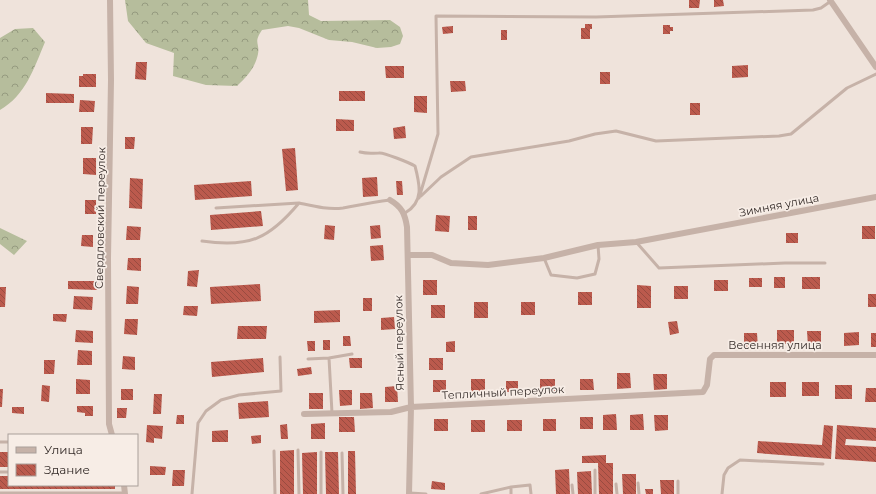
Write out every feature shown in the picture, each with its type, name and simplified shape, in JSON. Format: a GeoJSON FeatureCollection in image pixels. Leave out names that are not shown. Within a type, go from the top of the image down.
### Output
{"type":"FeatureCollection","features":[{"type":"Feature","properties":{"kind":"street","name":"Свердловский переулок"},"geometry":{"type":"LineString","coordinates":[[110,0],[112,80],[108,258],[109,424],[112,434]]}},
{"type":"Feature","properties":{"kind":"street"},"geometry":{"type":"LineString","coordinates":[[831,1],[876,67]]}},
{"type":"Feature","properties":{"kind":"street","name":"Зимняя улица"},"geometry":{"type":"LineString","coordinates":[[408,256],[432,255],[450,263],[488,265],[544,258],[598,245],[636,242],[876,196]]}},
{"type":"Feature","properties":{"kind":"street"},"geometry":{"type":"LineString","coordinates":[[390,200],[398,205],[405,213]]}},
{"type":"Feature","properties":{"kind":"street","name":"Ясный переулок"},"geometry":{"type":"LineString","coordinates":[[405,213],[408,256],[411,407],[409,494]]}},
{"type":"Feature","properties":{"kind":"street","name":"Весенняя улица"},"geometry":{"type":"LineString","coordinates":[[703,392],[707,385],[710,358],[714,355],[876,355]]}},
{"type":"Feature","properties":{"kind":"street","name":"Тепличный переулок"},"geometry":{"type":"LineString","coordinates":[[304,414],[391,412],[411,407],[703,392]]}},
{"type":"Feature","properties":{"kind":"lane"},"geometry":{"type":"LineString","coordinates":[[405,213],[414,208],[419,198],[438,134],[436,16],[596,17],[738,14],[813,10],[821,8],[831,1]]}},
{"type":"Feature","properties":{"kind":"lane"},"geometry":{"type":"LineString","coordinates":[[419,198],[441,177],[471,157],[569,141],[595,134],[616,131],[656,141],[779,136],[791,134],[847,88],[876,74]]}},
{"type":"Feature","properties":{"kind":"lane"},"geometry":{"type":"LineString","coordinates":[[360,152],[372,154],[379,152],[415,166],[418,178],[419,198]]}},
{"type":"Feature","properties":{"kind":"lane"},"geometry":{"type":"LineString","coordinates":[[216,208],[299,203],[323,208],[342,208],[356,204],[390,200]]}},
{"type":"Feature","properties":{"kind":"lane"},"geometry":{"type":"LineString","coordinates":[[202,241],[233,244],[245,242],[268,233],[289,215],[299,203]]}},
{"type":"Feature","properties":{"kind":"lane"},"geometry":{"type":"LineString","coordinates":[[636,242],[659,268],[785,263],[825,263]]}},
{"type":"Feature","properties":{"kind":"lane"},"geometry":{"type":"LineString","coordinates":[[544,258],[551,275],[577,278],[595,274],[599,259],[598,245]]}},
{"type":"Feature","properties":{"kind":"lane"},"geometry":{"type":"LineString","coordinates":[[308,359],[329,358],[352,354]]}},
{"type":"Feature","properties":{"kind":"lane"},"geometry":{"type":"LineString","coordinates":[[192,494],[198,422],[206,411],[221,400],[239,394],[281,391],[280,357]]}},
{"type":"Feature","properties":{"kind":"lane"},"geometry":{"type":"LineString","coordinates":[[329,358],[332,413]]}},
{"type":"Feature","properties":{"kind":"lane"},"geometry":{"type":"LineString","coordinates":[[298,450],[299,494]]}},
{"type":"Feature","properties":{"kind":"lane"},"geometry":{"type":"LineString","coordinates":[[274,451],[275,494]]}},
{"type":"Feature","properties":{"kind":"lane"},"geometry":{"type":"LineString","coordinates":[[321,452],[321,494]]}},
{"type":"Feature","properties":{"kind":"lane"},"geometry":{"type":"LineString","coordinates":[[342,453],[343,494]]}},
{"type":"Feature","properties":{"kind":"lane"},"geometry":{"type":"LineString","coordinates":[[722,494],[724,475],[728,468],[740,460],[823,464]]}},
{"type":"Feature","properties":{"kind":"lane"},"geometry":{"type":"LineString","coordinates":[[595,470],[595,494]]}},
{"type":"Feature","properties":{"kind":"lane"},"geometry":{"type":"LineString","coordinates":[[678,481],[678,494]]}},
{"type":"Feature","properties":{"kind":"lane"},"geometry":{"type":"LineString","coordinates":[[638,483],[639,494]]}},
{"type":"Feature","properties":{"kind":"lane"},"geometry":{"type":"LineString","coordinates":[[616,484],[616,494]]}},
{"type":"Feature","properties":{"kind":"lane"},"geometry":{"type":"LineString","coordinates":[[481,494],[511,487],[530,485],[531,494]]}},
{"type":"Feature","properties":{"kind":"lane"},"geometry":{"type":"LineString","coordinates":[[572,485],[572,494]]}},
{"type":"Feature","properties":{"kind":"lane"},"geometry":{"type":"LineString","coordinates":[[511,487],[512,494]]}},
{"type":"Feature","properties":{"kind":"lane"},"geometry":{"type":"LineString","coordinates":[[0,493],[125,493]]}},
{"type":"Feature","properties":{"kind":"lane"},"geometry":{"type":"LineString","coordinates":[[409,494],[426,494]]}},
{"type":"Feature","properties":{"kind":"green space"},"geometry":{"type":"Polygon","coordinates":[[[125,0],[308,0],[309,15],[321,21],[390,20],[400,27],[403,36],[400,44],[391,47],[377,48],[352,42],[329,40],[299,28],[288,26],[262,30],[257,40],[258,54],[255,64],[241,83],[237,86],[206,85],[173,76],[174,53],[146,43],[128,21],[125,0]]]}},
{"type":"Feature","properties":{"kind":"green space"},"geometry":{"type":"Polygon","coordinates":[[[33,28],[45,42],[33,71],[23,89],[9,104],[0,110],[0,38],[15,29],[33,28]]]}},
{"type":"Feature","properties":{"kind":"green space"},"geometry":{"type":"Polygon","coordinates":[[[0,228],[27,241],[14,255],[0,244],[0,228]]]}},
{"type":"Feature","properties":{"kind":"building"},"geometry":{"type":"Polygon","coordinates":[[[689,0],[700,0],[699,8],[689,8],[689,0]]]}},
{"type":"Feature","properties":{"kind":"building"},"geometry":{"type":"Polygon","coordinates":[[[714,0],[723,0],[724,6],[714,7],[714,0]]]}},
{"type":"Feature","properties":{"kind":"building"},"geometry":{"type":"Polygon","coordinates":[[[585,24],[592,24],[592,29],[590,29],[590,39],[581,39],[581,28],[585,28],[585,24]]]}},
{"type":"Feature","properties":{"kind":"building"},"geometry":{"type":"Polygon","coordinates":[[[663,25],[670,25],[670,27],[673,27],[673,31],[670,31],[670,34],[663,34],[663,25]]]}},
{"type":"Feature","properties":{"kind":"building"},"geometry":{"type":"Polygon","coordinates":[[[453,26],[453,33],[443,34],[442,27],[453,26]]]}},
{"type":"Feature","properties":{"kind":"building"},"geometry":{"type":"Polygon","coordinates":[[[501,30],[507,30],[507,40],[501,40],[501,30]]]}},
{"type":"Feature","properties":{"kind":"building"},"geometry":{"type":"Polygon","coordinates":[[[136,62],[147,62],[146,80],[135,79],[136,62]]]}},
{"type":"Feature","properties":{"kind":"building"},"geometry":{"type":"Polygon","coordinates":[[[748,65],[748,77],[732,78],[732,66],[748,65]]]}},
{"type":"Feature","properties":{"kind":"building"},"geometry":{"type":"Polygon","coordinates":[[[385,66],[404,66],[404,78],[386,78],[385,66]]]}},
{"type":"Feature","properties":{"kind":"building"},"geometry":{"type":"Polygon","coordinates":[[[600,72],[610,72],[610,84],[600,84],[600,72]]]}},
{"type":"Feature","properties":{"kind":"building"},"geometry":{"type":"Polygon","coordinates":[[[83,74],[96,74],[96,87],[79,87],[79,76],[83,76],[83,74]]]}},
{"type":"Feature","properties":{"kind":"building"},"geometry":{"type":"Polygon","coordinates":[[[450,81],[465,81],[466,91],[451,92],[450,81]]]}},
{"type":"Feature","properties":{"kind":"building"},"geometry":{"type":"Polygon","coordinates":[[[339,91],[365,91],[365,101],[339,101],[339,91]]]}},
{"type":"Feature","properties":{"kind":"building"},"geometry":{"type":"Polygon","coordinates":[[[46,93],[74,94],[74,103],[46,103],[46,93]]]}},
{"type":"Feature","properties":{"kind":"building"},"geometry":{"type":"Polygon","coordinates":[[[414,96],[427,96],[427,113],[414,112],[414,96]]]}},
{"type":"Feature","properties":{"kind":"building"},"geometry":{"type":"Polygon","coordinates":[[[80,100],[95,101],[94,112],[79,112],[80,100]]]}},
{"type":"Feature","properties":{"kind":"building"},"geometry":{"type":"Polygon","coordinates":[[[690,103],[700,103],[700,115],[690,115],[690,103]]]}},
{"type":"Feature","properties":{"kind":"building"},"geometry":{"type":"Polygon","coordinates":[[[336,119],[354,120],[354,131],[336,131],[336,119]]]}},
{"type":"Feature","properties":{"kind":"building"},"geometry":{"type":"Polygon","coordinates":[[[405,126],[406,138],[394,139],[393,128],[405,126]]]}},
{"type":"Feature","properties":{"kind":"building"},"geometry":{"type":"Polygon","coordinates":[[[81,127],[93,127],[92,144],[81,144],[81,127]]]}},
{"type":"Feature","properties":{"kind":"building"},"geometry":{"type":"Polygon","coordinates":[[[125,137],[135,137],[134,149],[125,149],[125,137]]]}},
{"type":"Feature","properties":{"kind":"building"},"geometry":{"type":"Polygon","coordinates":[[[295,148],[298,190],[286,191],[282,149],[295,148]]]}},
{"type":"Feature","properties":{"kind":"building"},"geometry":{"type":"Polygon","coordinates":[[[83,158],[96,158],[96,175],[83,174],[83,158]]]}},
{"type":"Feature","properties":{"kind":"building"},"geometry":{"type":"Polygon","coordinates":[[[377,177],[378,196],[363,197],[362,178],[377,177]]]}},
{"type":"Feature","properties":{"kind":"building"},"geometry":{"type":"Polygon","coordinates":[[[130,178],[143,179],[142,209],[129,208],[130,178]]]}},
{"type":"Feature","properties":{"kind":"building"},"geometry":{"type":"Polygon","coordinates":[[[251,181],[252,196],[195,200],[194,185],[251,181]]]}},
{"type":"Feature","properties":{"kind":"building"},"geometry":{"type":"Polygon","coordinates":[[[396,181],[402,181],[403,195],[397,195],[396,181]]]}},
{"type":"Feature","properties":{"kind":"building"},"geometry":{"type":"Polygon","coordinates":[[[85,200],[96,200],[96,214],[85,214],[85,200]]]}},
{"type":"Feature","properties":{"kind":"building"},"geometry":{"type":"Polygon","coordinates":[[[261,211],[263,226],[211,230],[210,215],[261,211]]]}},
{"type":"Feature","properties":{"kind":"building"},"geometry":{"type":"Polygon","coordinates":[[[436,215],[450,216],[449,232],[435,231],[436,215]]]}},
{"type":"Feature","properties":{"kind":"building"},"geometry":{"type":"Polygon","coordinates":[[[468,216],[477,216],[477,230],[468,230],[468,216]]]}},
{"type":"Feature","properties":{"kind":"building"},"geometry":{"type":"Polygon","coordinates":[[[325,225],[335,226],[334,240],[324,239],[325,225]]]}},
{"type":"Feature","properties":{"kind":"building"},"geometry":{"type":"Polygon","coordinates":[[[380,225],[381,238],[371,239],[370,226],[380,225]]]}},
{"type":"Feature","properties":{"kind":"building"},"geometry":{"type":"Polygon","coordinates":[[[127,226],[141,227],[140,240],[126,240],[127,226]]]}},
{"type":"Feature","properties":{"kind":"building"},"geometry":{"type":"Polygon","coordinates":[[[862,226],[875,226],[875,239],[862,239],[862,226]]]}},
{"type":"Feature","properties":{"kind":"building"},"geometry":{"type":"Polygon","coordinates":[[[786,233],[798,233],[798,243],[786,243],[786,233]]]}},
{"type":"Feature","properties":{"kind":"building"},"geometry":{"type":"Polygon","coordinates":[[[82,235],[93,235],[93,247],[81,246],[82,235]]]}},
{"type":"Feature","properties":{"kind":"building"},"geometry":{"type":"Polygon","coordinates":[[[383,245],[384,260],[371,261],[370,246],[383,245]]]}},
{"type":"Feature","properties":{"kind":"building"},"geometry":{"type":"Polygon","coordinates":[[[128,258],[141,258],[141,271],[127,270],[128,258]]]}},
{"type":"Feature","properties":{"kind":"building"},"geometry":{"type":"Polygon","coordinates":[[[199,270],[197,287],[187,286],[188,271],[199,270]]]}},
{"type":"Feature","properties":{"kind":"building"},"geometry":{"type":"Polygon","coordinates":[[[774,277],[785,277],[785,288],[774,288],[774,277]]]}},
{"type":"Feature","properties":{"kind":"building"},"geometry":{"type":"Polygon","coordinates":[[[802,277],[820,277],[820,289],[802,289],[802,277]]]}},
{"type":"Feature","properties":{"kind":"building"},"geometry":{"type":"Polygon","coordinates":[[[749,278],[762,278],[762,287],[749,287],[749,278]]]}},
{"type":"Feature","properties":{"kind":"building"},"geometry":{"type":"Polygon","coordinates":[[[423,280],[437,280],[437,295],[423,295],[423,280]]]}},
{"type":"Feature","properties":{"kind":"building"},"geometry":{"type":"Polygon","coordinates":[[[714,280],[728,280],[728,291],[714,291],[714,280]]]}},
{"type":"Feature","properties":{"kind":"building"},"geometry":{"type":"Polygon","coordinates":[[[68,281],[98,281],[97,290],[68,289],[68,281]]]}},
{"type":"Feature","properties":{"kind":"building"},"geometry":{"type":"Polygon","coordinates":[[[260,284],[261,301],[211,304],[210,287],[260,284]]]}},
{"type":"Feature","properties":{"kind":"building"},"geometry":{"type":"Polygon","coordinates":[[[637,285],[651,286],[651,308],[637,308],[637,285]]]}},
{"type":"Feature","properties":{"kind":"building"},"geometry":{"type":"Polygon","coordinates":[[[127,286],[139,287],[138,304],[126,304],[127,286]]]}},
{"type":"Feature","properties":{"kind":"building"},"geometry":{"type":"Polygon","coordinates":[[[674,286],[688,286],[688,299],[674,299],[674,286]]]}},
{"type":"Feature","properties":{"kind":"building"},"geometry":{"type":"Polygon","coordinates":[[[0,287],[6,287],[5,307],[0,307],[0,287]]]}},
{"type":"Feature","properties":{"kind":"building"},"geometry":{"type":"Polygon","coordinates":[[[578,292],[592,292],[592,305],[578,305],[578,292]]]}},
{"type":"Feature","properties":{"kind":"building"},"geometry":{"type":"Polygon","coordinates":[[[868,294],[876,294],[876,307],[868,307],[868,294]]]}},
{"type":"Feature","properties":{"kind":"building"},"geometry":{"type":"Polygon","coordinates":[[[74,296],[93,297],[92,310],[73,309],[74,296]]]}},
{"type":"Feature","properties":{"kind":"building"},"geometry":{"type":"Polygon","coordinates":[[[363,298],[372,298],[372,311],[363,311],[363,298]]]}},
{"type":"Feature","properties":{"kind":"building"},"geometry":{"type":"Polygon","coordinates":[[[474,302],[488,302],[488,318],[474,318],[474,302]]]}},
{"type":"Feature","properties":{"kind":"building"},"geometry":{"type":"Polygon","coordinates":[[[521,302],[535,302],[535,315],[521,315],[521,302]]]}},
{"type":"Feature","properties":{"kind":"building"},"geometry":{"type":"Polygon","coordinates":[[[431,305],[445,305],[445,318],[431,318],[431,305]]]}},
{"type":"Feature","properties":{"kind":"building"},"geometry":{"type":"Polygon","coordinates":[[[184,306],[198,306],[197,316],[183,315],[184,306]]]}},
{"type":"Feature","properties":{"kind":"building"},"geometry":{"type":"Polygon","coordinates":[[[340,310],[340,322],[314,323],[314,311],[340,310]]]}},
{"type":"Feature","properties":{"kind":"building"},"geometry":{"type":"Polygon","coordinates":[[[53,314],[67,314],[66,322],[53,321],[53,314]]]}},
{"type":"Feature","properties":{"kind":"building"},"geometry":{"type":"Polygon","coordinates":[[[394,317],[395,329],[381,330],[381,318],[394,317]]]}},
{"type":"Feature","properties":{"kind":"building"},"geometry":{"type":"Polygon","coordinates":[[[125,319],[138,319],[137,335],[124,334],[125,319]]]}},
{"type":"Feature","properties":{"kind":"building"},"geometry":{"type":"Polygon","coordinates":[[[677,321],[679,333],[670,335],[668,322],[677,321]]]}},
{"type":"Feature","properties":{"kind":"building"},"geometry":{"type":"Polygon","coordinates":[[[238,326],[267,326],[266,339],[237,339],[238,326]]]}},
{"type":"Feature","properties":{"kind":"building"},"geometry":{"type":"Polygon","coordinates":[[[76,330],[93,331],[93,343],[75,342],[76,330]]]}},
{"type":"Feature","properties":{"kind":"building"},"geometry":{"type":"Polygon","coordinates":[[[777,330],[794,330],[794,344],[777,344],[777,330]]]}},
{"type":"Feature","properties":{"kind":"building"},"geometry":{"type":"Polygon","coordinates":[[[807,331],[821,331],[821,346],[808,346],[807,331]]]}},
{"type":"Feature","properties":{"kind":"building"},"geometry":{"type":"Polygon","coordinates":[[[859,332],[859,345],[844,346],[844,333],[859,332]]]}},
{"type":"Feature","properties":{"kind":"building"},"geometry":{"type":"Polygon","coordinates":[[[744,333],[757,333],[758,348],[744,348],[744,333]]]}},
{"type":"Feature","properties":{"kind":"building"},"geometry":{"type":"Polygon","coordinates":[[[871,333],[876,333],[876,347],[871,347],[871,333]]]}},
{"type":"Feature","properties":{"kind":"building"},"geometry":{"type":"Polygon","coordinates":[[[343,336],[350,336],[351,346],[343,346],[343,336]]]}},
{"type":"Feature","properties":{"kind":"building"},"geometry":{"type":"Polygon","coordinates":[[[323,340],[330,340],[330,350],[323,350],[323,340]]]}},
{"type":"Feature","properties":{"kind":"building"},"geometry":{"type":"Polygon","coordinates":[[[307,341],[315,341],[315,351],[308,351],[307,341]]]}},
{"type":"Feature","properties":{"kind":"building"},"geometry":{"type":"Polygon","coordinates":[[[455,341],[455,352],[446,352],[446,342],[455,341]]]}},
{"type":"Feature","properties":{"kind":"building"},"geometry":{"type":"Polygon","coordinates":[[[78,350],[92,351],[92,365],[77,365],[78,350]]]}},
{"type":"Feature","properties":{"kind":"building"},"geometry":{"type":"Polygon","coordinates":[[[123,356],[135,357],[135,370],[122,369],[123,356]]]}},
{"type":"Feature","properties":{"kind":"building"},"geometry":{"type":"Polygon","coordinates":[[[263,358],[264,372],[212,377],[211,362],[263,358]]]}},
{"type":"Feature","properties":{"kind":"building"},"geometry":{"type":"Polygon","coordinates":[[[349,358],[362,358],[362,368],[350,368],[349,358]]]}},
{"type":"Feature","properties":{"kind":"building"},"geometry":{"type":"Polygon","coordinates":[[[429,358],[443,358],[443,370],[429,370],[429,358]]]}},
{"type":"Feature","properties":{"kind":"building"},"geometry":{"type":"Polygon","coordinates":[[[44,360],[55,360],[54,374],[44,374],[44,360]]]}},
{"type":"Feature","properties":{"kind":"building"},"geometry":{"type":"Polygon","coordinates":[[[311,367],[312,374],[298,376],[297,369],[311,367]]]}},
{"type":"Feature","properties":{"kind":"building"},"geometry":{"type":"Polygon","coordinates":[[[617,373],[630,373],[631,388],[617,389],[617,373]]]}},
{"type":"Feature","properties":{"kind":"building"},"geometry":{"type":"Polygon","coordinates":[[[653,374],[667,374],[667,389],[654,390],[653,374]]]}},
{"type":"Feature","properties":{"kind":"building"},"geometry":{"type":"Polygon","coordinates":[[[76,379],[90,380],[90,394],[76,394],[76,379]]]}},
{"type":"Feature","properties":{"kind":"building"},"geometry":{"type":"Polygon","coordinates":[[[471,379],[485,379],[485,392],[471,392],[471,379]]]}},
{"type":"Feature","properties":{"kind":"building"},"geometry":{"type":"Polygon","coordinates":[[[540,379],[555,379],[555,392],[540,392],[540,379]]]}},
{"type":"Feature","properties":{"kind":"building"},"geometry":{"type":"Polygon","coordinates":[[[580,379],[593,379],[594,390],[580,390],[580,379]]]}},
{"type":"Feature","properties":{"kind":"building"},"geometry":{"type":"Polygon","coordinates":[[[433,380],[446,380],[446,392],[433,392],[433,380]]]}},
{"type":"Feature","properties":{"kind":"building"},"geometry":{"type":"Polygon","coordinates":[[[506,381],[518,381],[518,392],[506,392],[506,381]]]}},
{"type":"Feature","properties":{"kind":"building"},"geometry":{"type":"Polygon","coordinates":[[[770,382],[786,382],[786,397],[770,397],[770,382]]]}},
{"type":"Feature","properties":{"kind":"building"},"geometry":{"type":"Polygon","coordinates":[[[802,382],[819,382],[819,396],[802,396],[802,382]]]}},
{"type":"Feature","properties":{"kind":"building"},"geometry":{"type":"Polygon","coordinates":[[[42,385],[50,386],[49,402],[41,401],[42,385]]]}},
{"type":"Feature","properties":{"kind":"building"},"geometry":{"type":"Polygon","coordinates":[[[835,385],[852,385],[852,399],[835,399],[835,385]]]}},
{"type":"Feature","properties":{"kind":"building"},"geometry":{"type":"Polygon","coordinates":[[[397,386],[398,402],[385,402],[385,387],[397,386]]]}},
{"type":"Feature","properties":{"kind":"building"},"geometry":{"type":"Polygon","coordinates":[[[866,388],[876,388],[876,402],[865,402],[866,388]]]}},
{"type":"Feature","properties":{"kind":"building"},"geometry":{"type":"Polygon","coordinates":[[[0,389],[3,389],[2,407],[0,407],[0,389]]]}},
{"type":"Feature","properties":{"kind":"building"},"geometry":{"type":"Polygon","coordinates":[[[121,389],[133,389],[133,400],[121,400],[121,389]]]}},
{"type":"Feature","properties":{"kind":"building"},"geometry":{"type":"Polygon","coordinates":[[[339,390],[352,390],[352,405],[340,406],[339,390]]]}},
{"type":"Feature","properties":{"kind":"building"},"geometry":{"type":"Polygon","coordinates":[[[309,393],[323,393],[323,409],[309,409],[309,393]]]}},
{"type":"Feature","properties":{"kind":"building"},"geometry":{"type":"Polygon","coordinates":[[[360,393],[372,393],[373,408],[360,409],[360,393]]]}},
{"type":"Feature","properties":{"kind":"building"},"geometry":{"type":"Polygon","coordinates":[[[154,394],[162,394],[161,414],[153,414],[154,394]]]}},
{"type":"Feature","properties":{"kind":"building"},"geometry":{"type":"Polygon","coordinates":[[[268,401],[269,417],[239,419],[238,403],[268,401]]]}},
{"type":"Feature","properties":{"kind":"building"},"geometry":{"type":"Polygon","coordinates":[[[77,406],[93,406],[93,416],[85,416],[85,413],[77,412],[77,406]]]}},
{"type":"Feature","properties":{"kind":"building"},"geometry":{"type":"Polygon","coordinates":[[[12,407],[24,407],[24,414],[12,413],[12,407]]]}},
{"type":"Feature","properties":{"kind":"building"},"geometry":{"type":"Polygon","coordinates":[[[117,408],[127,408],[126,418],[117,418],[117,408]]]}},
{"type":"Feature","properties":{"kind":"building"},"geometry":{"type":"Polygon","coordinates":[[[616,414],[617,430],[603,430],[603,415],[616,414]]]}},
{"type":"Feature","properties":{"kind":"building"},"geometry":{"type":"Polygon","coordinates":[[[643,414],[644,430],[630,430],[630,415],[643,414]]]}},
{"type":"Feature","properties":{"kind":"building"},"geometry":{"type":"Polygon","coordinates":[[[177,415],[184,415],[184,424],[176,424],[177,415]]]}},
{"type":"Feature","properties":{"kind":"building"},"geometry":{"type":"Polygon","coordinates":[[[654,415],[668,415],[668,430],[655,431],[654,415]]]}},
{"type":"Feature","properties":{"kind":"building"},"geometry":{"type":"Polygon","coordinates":[[[339,417],[354,417],[355,432],[339,432],[339,417]]]}},
{"type":"Feature","properties":{"kind":"building"},"geometry":{"type":"Polygon","coordinates":[[[580,417],[593,417],[593,429],[580,429],[580,417]]]}},
{"type":"Feature","properties":{"kind":"building"},"geometry":{"type":"Polygon","coordinates":[[[434,419],[448,419],[448,431],[434,431],[434,419]]]}},
{"type":"Feature","properties":{"kind":"building"},"geometry":{"type":"Polygon","coordinates":[[[543,419],[556,419],[556,431],[543,431],[543,419]]]}},
{"type":"Feature","properties":{"kind":"building"},"geometry":{"type":"Polygon","coordinates":[[[471,420],[485,420],[485,432],[471,432],[471,420]]]}},
{"type":"Feature","properties":{"kind":"building"},"geometry":{"type":"Polygon","coordinates":[[[507,420],[522,420],[522,431],[507,431],[507,420]]]}},
{"type":"Feature","properties":{"kind":"building"},"geometry":{"type":"Polygon","coordinates":[[[325,423],[325,439],[311,439],[311,424],[325,423]]]}},
{"type":"Feature","properties":{"kind":"building"},"geometry":{"type":"Polygon","coordinates":[[[287,424],[288,439],[281,439],[280,425],[287,424]]]}},
{"type":"Feature","properties":{"kind":"building"},"geometry":{"type":"Polygon","coordinates":[[[147,425],[163,426],[162,439],[154,438],[154,443],[146,442],[147,425]]]}},
{"type":"Feature","properties":{"kind":"building"},"geometry":{"type":"Polygon","coordinates":[[[824,425],[833,426],[831,459],[757,453],[758,441],[822,445],[824,425]]]}},
{"type":"Feature","properties":{"kind":"building"},"geometry":{"type":"Polygon","coordinates":[[[837,425],[876,428],[876,441],[846,439],[845,445],[876,447],[876,462],[835,459],[837,425]]]}},
{"type":"Feature","properties":{"kind":"building"},"geometry":{"type":"Polygon","coordinates":[[[228,430],[228,442],[212,442],[212,431],[228,430]]]}},
{"type":"Feature","properties":{"kind":"building"},"geometry":{"type":"Polygon","coordinates":[[[261,435],[261,443],[252,444],[251,436],[261,435]]]}},
{"type":"Feature","properties":{"kind":"building"},"geometry":{"type":"Polygon","coordinates":[[[294,450],[294,494],[280,494],[280,451],[294,450]]]}},
{"type":"Feature","properties":{"kind":"building"},"geometry":{"type":"Polygon","coordinates":[[[348,451],[355,451],[356,494],[348,494],[348,451]]]}},
{"type":"Feature","properties":{"kind":"building"},"geometry":{"type":"Polygon","coordinates":[[[0,452],[8,452],[8,467],[0,467],[0,452]]]}},
{"type":"Feature","properties":{"kind":"building"},"geometry":{"type":"Polygon","coordinates":[[[317,452],[317,494],[303,494],[302,453],[317,452]]]}},
{"type":"Feature","properties":{"kind":"building"},"geometry":{"type":"Polygon","coordinates":[[[325,452],[338,452],[339,494],[326,494],[325,452]]]}},
{"type":"Feature","properties":{"kind":"building"},"geometry":{"type":"Polygon","coordinates":[[[606,455],[606,463],[613,463],[613,494],[599,494],[598,463],[582,463],[582,456],[606,455]]]}},
{"type":"Feature","properties":{"kind":"building"},"geometry":{"type":"Polygon","coordinates":[[[150,466],[166,467],[165,475],[150,475],[150,466]]]}},
{"type":"Feature","properties":{"kind":"building"},"geometry":{"type":"Polygon","coordinates":[[[569,469],[570,494],[556,494],[555,470],[569,469]]]}},
{"type":"Feature","properties":{"kind":"building"},"geometry":{"type":"Polygon","coordinates":[[[173,470],[185,470],[184,486],[172,486],[173,470]]]}},
{"type":"Feature","properties":{"kind":"building"},"geometry":{"type":"Polygon","coordinates":[[[591,471],[592,494],[578,494],[577,472],[591,471]]]}},
{"type":"Feature","properties":{"kind":"building"},"geometry":{"type":"Polygon","coordinates":[[[622,474],[636,474],[636,494],[623,494],[622,474]]]}},
{"type":"Feature","properties":{"kind":"building"},"geometry":{"type":"Polygon","coordinates":[[[0,476],[8,476],[8,486],[115,486],[115,489],[0,489],[0,476]]]}},
{"type":"Feature","properties":{"kind":"building"},"geometry":{"type":"Polygon","coordinates":[[[660,480],[674,480],[674,494],[661,494],[660,480]]]}},
{"type":"Feature","properties":{"kind":"building"},"geometry":{"type":"Polygon","coordinates":[[[432,481],[445,483],[445,490],[431,489],[432,481]]]}},
{"type":"Feature","properties":{"kind":"building"},"geometry":{"type":"Polygon","coordinates":[[[645,489],[653,489],[653,494],[646,494],[645,489]]]}}]}
